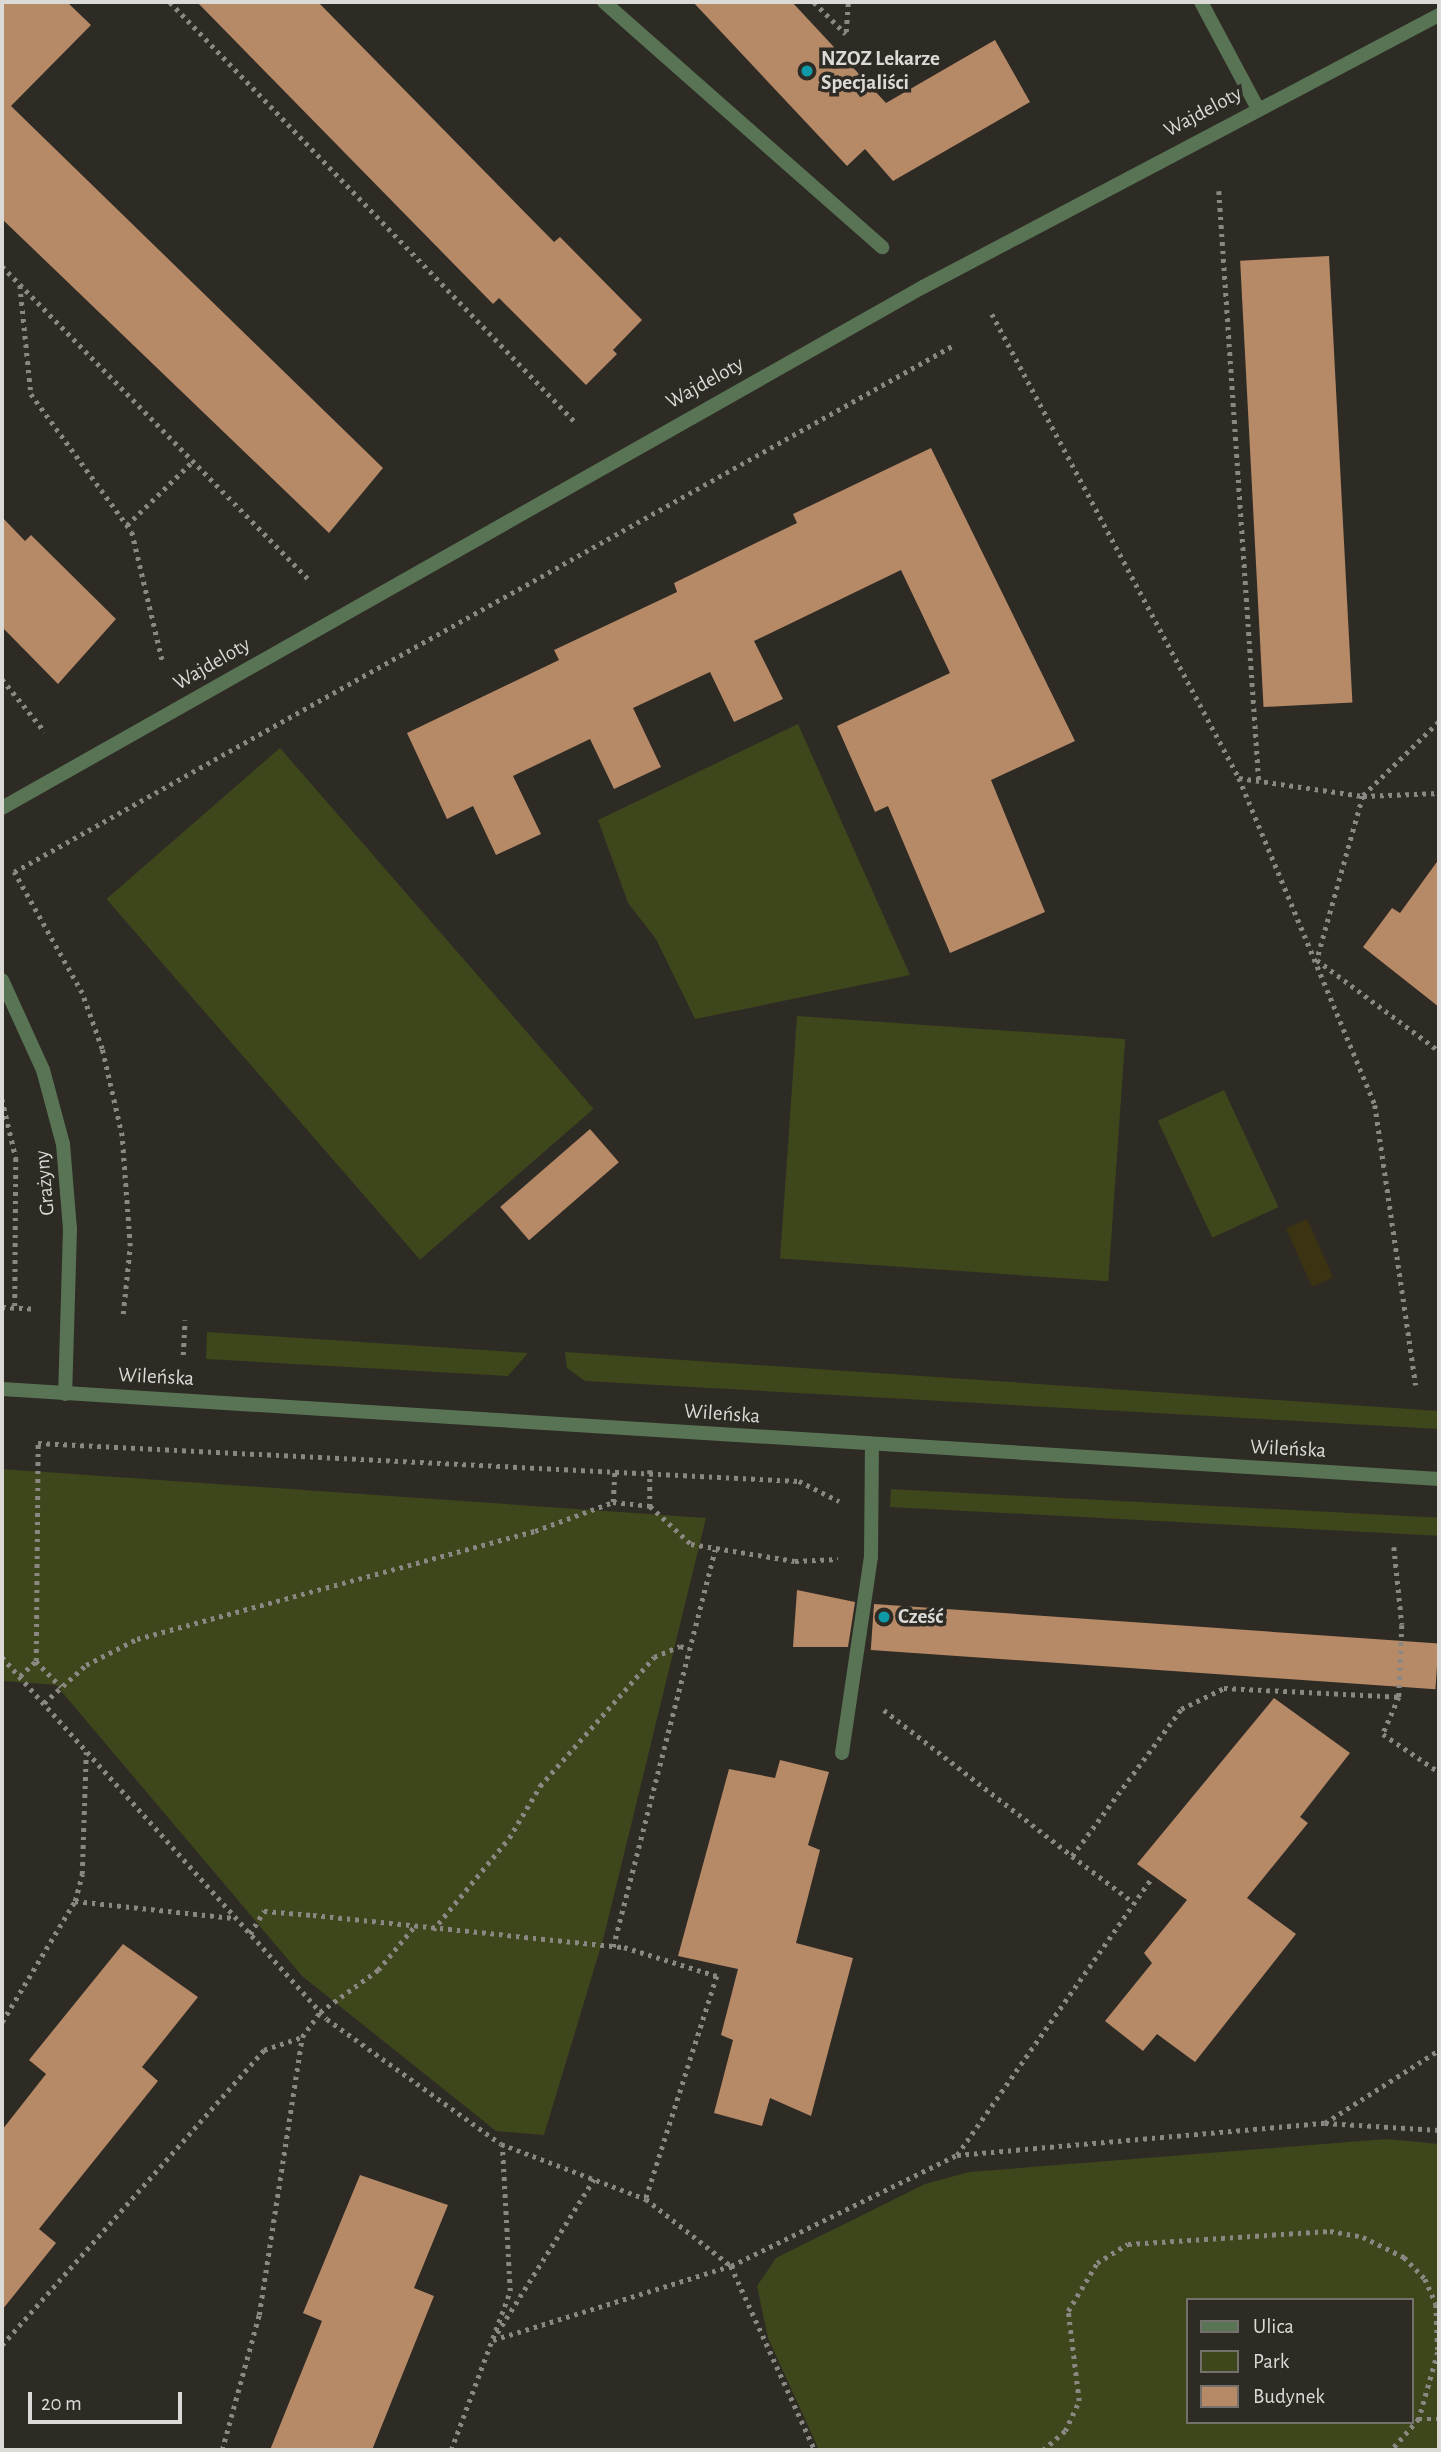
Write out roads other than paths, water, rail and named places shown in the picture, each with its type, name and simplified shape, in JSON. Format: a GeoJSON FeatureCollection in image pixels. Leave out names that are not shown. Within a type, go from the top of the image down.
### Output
{"type":"FeatureCollection","features":[{"type":"Feature","properties":{"kind":"street"},"geometry":{"type":"LineString","coordinates":[[604,2],[882,247]]}},
{"type":"Feature","properties":{"kind":"street"},"geometry":{"type":"LineString","coordinates":[[1201,2],[1257,107]]}},
{"type":"Feature","properties":{"kind":"street","name":"Wajdeloty"},"geometry":{"type":"LineString","coordinates":[[2,808],[592,470],[1257,107],[1439,15]]}},
{"type":"Feature","properties":{"kind":"street","name":"Grażyny"},"geometry":{"type":"LineString","coordinates":[[2,980],[43,1070],[63,1144],[70,1229],[65,1394]]}},
{"type":"Feature","properties":{"kind":"street","name":"Wileńska"},"geometry":{"type":"LineString","coordinates":[[2,1389],[1439,1479]]}},
{"type":"Feature","properties":{"kind":"street"},"geometry":{"type":"LineString","coordinates":[[842,1753],[871,1557],[872,1445]]}},
{"type":"Feature","properties":{"kind":"place","name":"NZOZ Lekarze Specjaliści"},"geometry":{"type":"Point","coordinates":[807,71]}},
{"type":"Feature","properties":{"kind":"place","name":"Cześć"},"geometry":{"type":"Point","coordinates":[884,1617]}}]}
